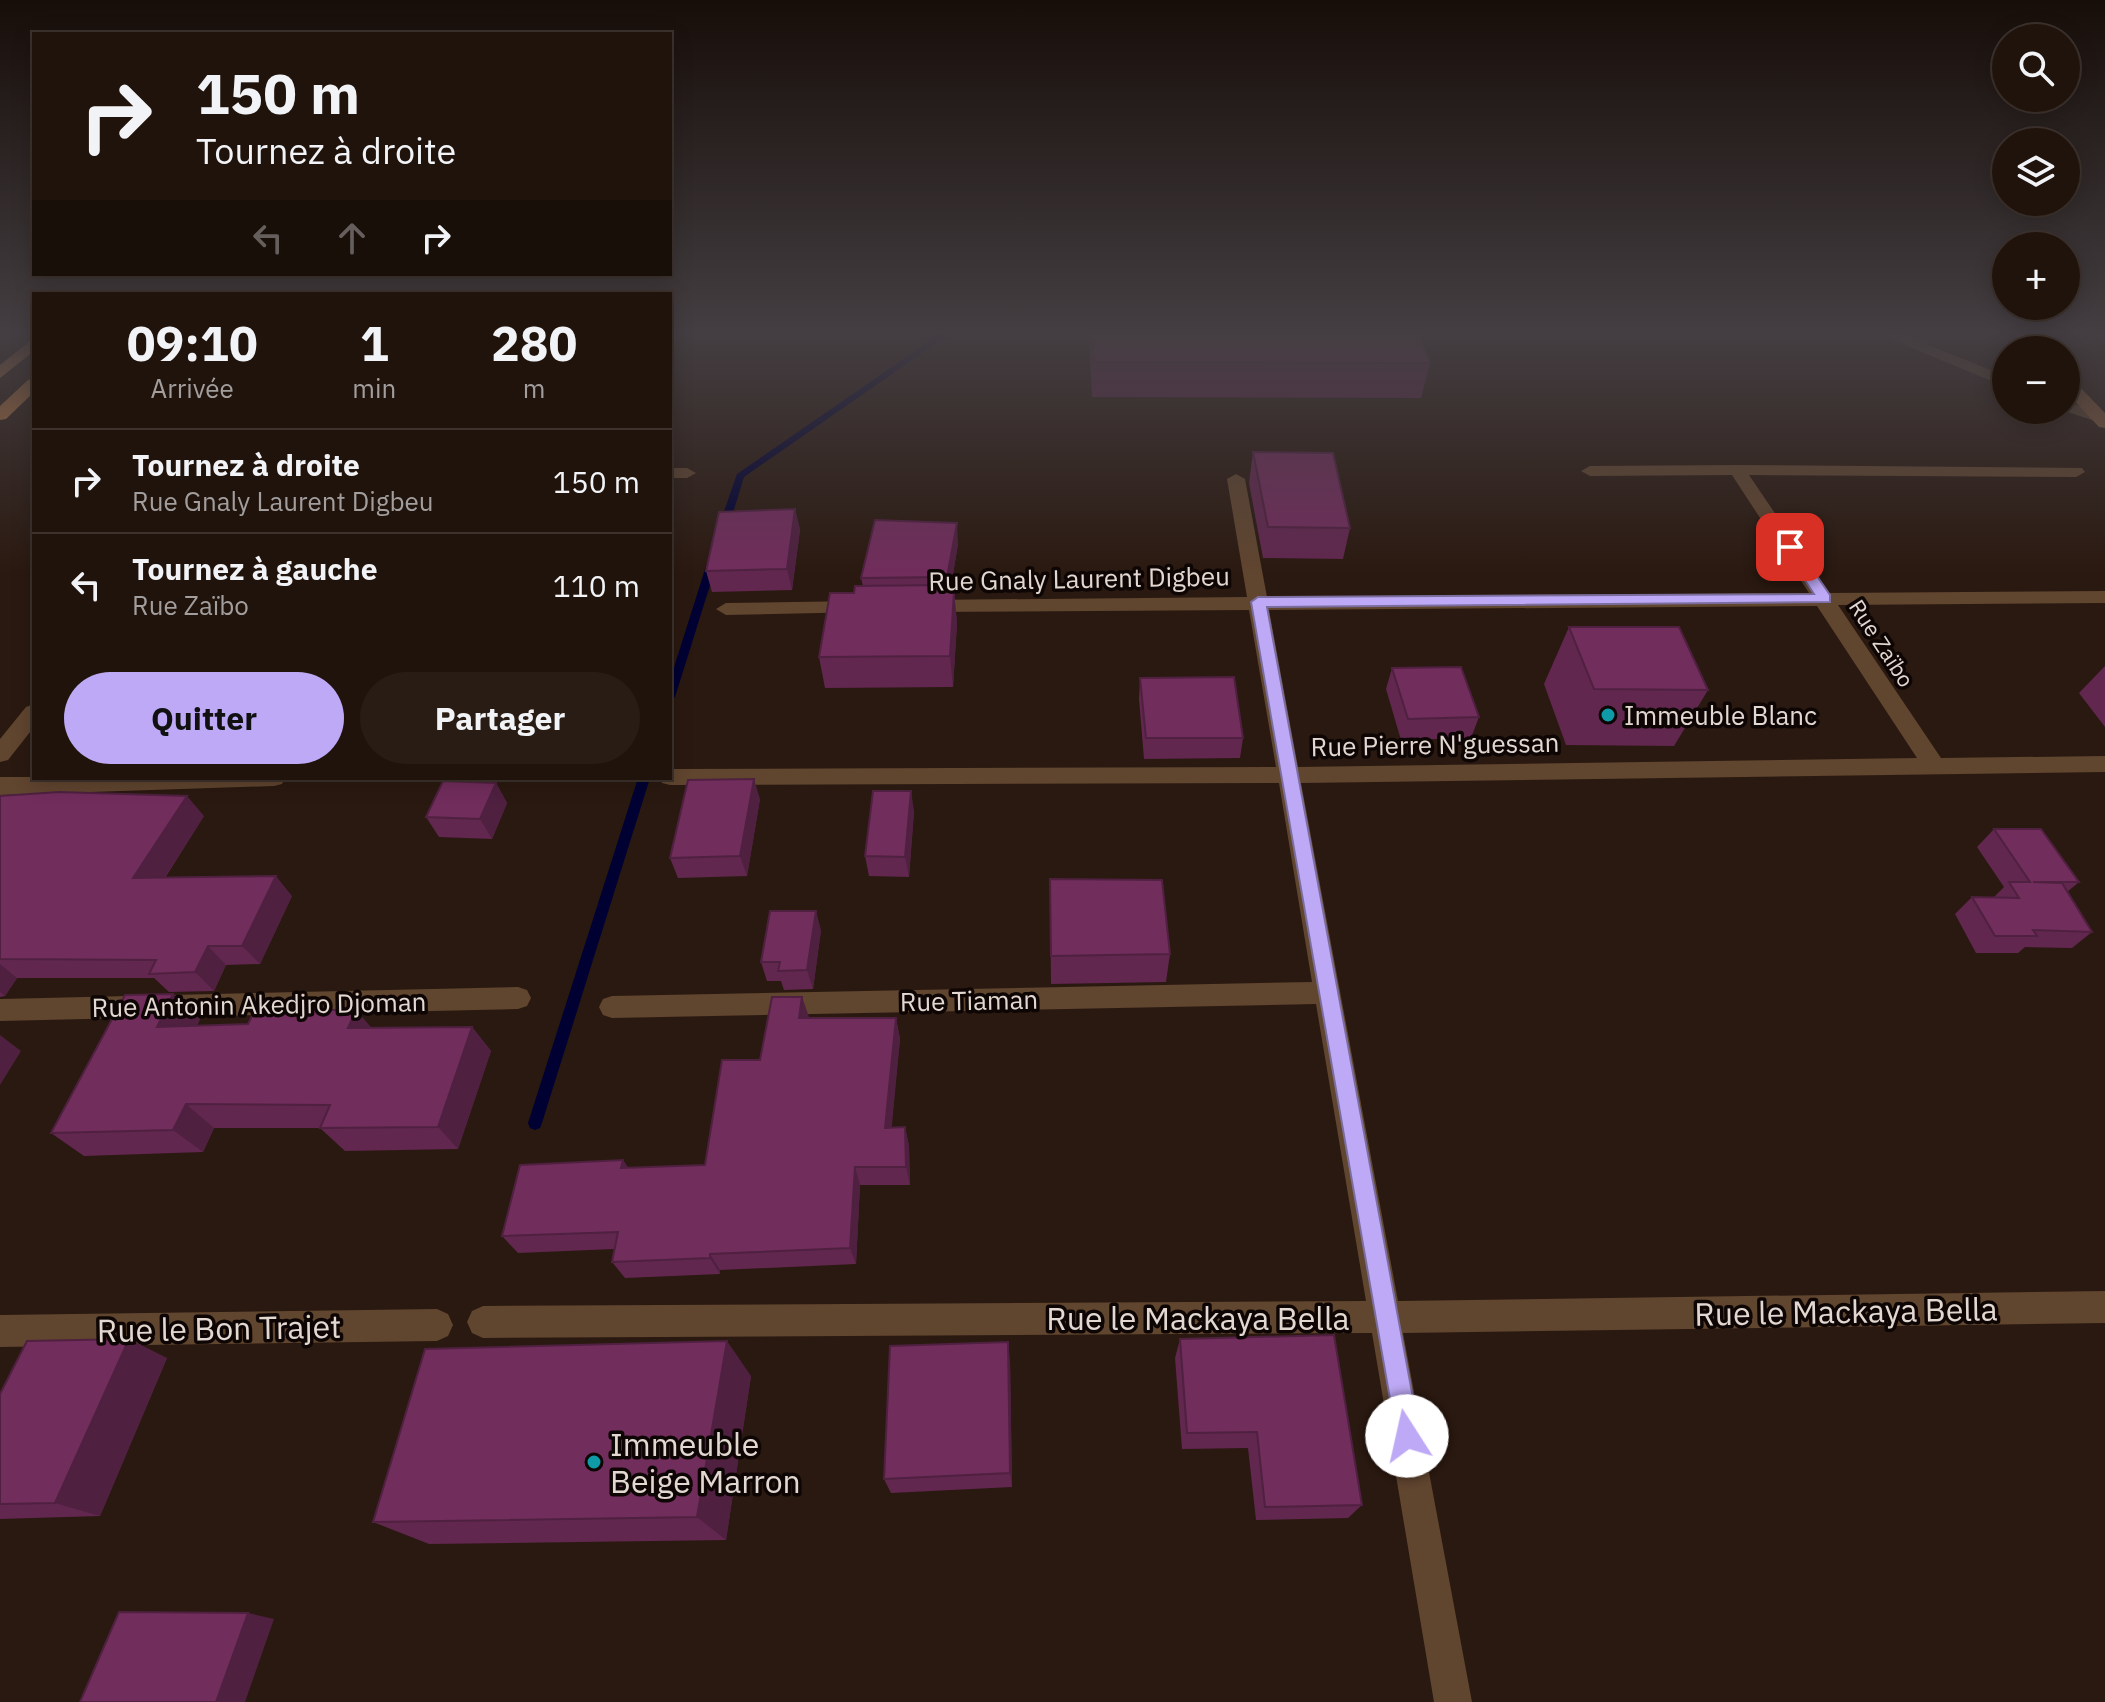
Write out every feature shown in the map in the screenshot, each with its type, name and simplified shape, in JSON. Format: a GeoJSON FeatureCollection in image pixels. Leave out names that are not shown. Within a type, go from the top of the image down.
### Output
{"type":"FeatureCollection","features":[{"type":"Feature","properties":{"kind":"street","name":"Rue Zaïbo"},"geometry":{"type":"LineString","coordinates":[[1737,470],[1933,764]]}},
{"type":"Feature","properties":{"kind":"street"},"geometry":{"type":"LineString","coordinates":[[1590,471],[2076,472]]}},
{"type":"Feature","properties":{"kind":"street"},"geometry":{"type":"LineString","coordinates":[[1236,479],[1453,1702]]}},
{"type":"Feature","properties":{"kind":"street","name":"Rue Gnaly Laurent Digbeu"},"geometry":{"type":"LineString","coordinates":[[726,609],[2105,597]]}},
{"type":"Feature","properties":{"kind":"street"},"geometry":{"type":"LineString","coordinates":[[0,754],[32,714]]}},
{"type":"Feature","properties":{"kind":"street","name":"Rue Pierre N'guessan"},"geometry":{"type":"LineString","coordinates":[[672,777],[1289,775],[2105,764]]}},
{"type":"Feature","properties":{"kind":"street"},"geometry":{"type":"LineString","coordinates":[[0,786],[206,780]]}},
{"type":"Feature","properties":{"kind":"street","name":"Rue Tiaman"},"geometry":{"type":"LineString","coordinates":[[612,1007],[1327,993]]}},
{"type":"Feature","properties":{"kind":"street","name":"Rue Antonin Akedjro Djoman"},"geometry":{"type":"LineString","coordinates":[[0,1010],[518,998]]}},
{"type":"Feature","properties":{"kind":"street","name":"Rue le Mackaya Bella"},"geometry":{"type":"LineString","coordinates":[[483,1322],[1387,1317],[2105,1307]]}},
{"type":"Feature","properties":{"kind":"street","name":"Rue le Bon Trajet"},"geometry":{"type":"LineString","coordinates":[[0,1331],[437,1325]]}},
{"type":"Feature","properties":{"kind":"building"},"geometry":{"type":"Polygon","coordinates":[[[1253,452],[1333,453],[1350,528],[1268,527],[1253,452]]]}},
{"type":"Feature","properties":{"kind":"building"},"geometry":{"type":"Polygon","coordinates":[[[795,509],[787,569],[706,571],[719,512],[795,509]]]}},
{"type":"Feature","properties":{"kind":"building"},"geometry":{"type":"Polygon","coordinates":[[[875,520],[957,523],[947,577],[861,578],[875,520]]]}},
{"type":"Feature","properties":{"kind":"building"},"geometry":{"type":"Polygon","coordinates":[[[943,585],[942,592],[954,592],[950,656],[819,657],[830,593],[854,593],[855,586],[943,585]]]}},
{"type":"Feature","properties":{"kind":"building"},"geometry":{"type":"Polygon","coordinates":[[[1569,627],[1679,627],[1708,690],[1594,689],[1569,627]]]}},
{"type":"Feature","properties":{"kind":"building"},"geometry":{"type":"Polygon","coordinates":[[[1461,667],[1479,717],[1408,719],[1392,668],[1461,667]]]}},
{"type":"Feature","properties":{"kind":"building"},"geometry":{"type":"Polygon","coordinates":[[[1234,677],[1243,738],[1146,738],[1140,678],[1234,677]]]}},
{"type":"Feature","properties":{"kind":"building"},"geometry":{"type":"Polygon","coordinates":[[[754,779],[740,856],[670,858],[688,780],[754,779]]]}},
{"type":"Feature","properties":{"kind":"building"},"geometry":{"type":"Polygon","coordinates":[[[443,781],[496,783],[480,819],[426,817],[443,781]]]}},
{"type":"Feature","properties":{"kind":"building"},"geometry":{"type":"Polygon","coordinates":[[[873,791],[911,791],[905,857],[865,856],[873,791]]]}},
{"type":"Feature","properties":{"kind":"building"},"geometry":{"type":"Polygon","coordinates":[[[59,792],[187,796],[133,878],[276,876],[242,946],[208,946],[195,972],[149,974],[156,960],[0,959],[0,796],[59,792]]]}},
{"type":"Feature","properties":{"kind":"building"},"geometry":{"type":"Polygon","coordinates":[[[1994,829],[2041,829],[2079,882],[2033,882],[2062,883],[2092,932],[2033,930],[2037,936],[1995,936],[1972,897],[2019,898],[2009,882],[2030,882],[1994,829]]]}},
{"type":"Feature","properties":{"kind":"building"},"geometry":{"type":"Polygon","coordinates":[[[1050,879],[1162,880],[1170,954],[1051,956],[1050,879]]]}},
{"type":"Feature","properties":{"kind":"building"},"geometry":{"type":"Polygon","coordinates":[[[770,911],[816,911],[807,970],[778,971],[780,962],[761,962],[770,911]]]}},
{"type":"Feature","properties":{"kind":"building"},"geometry":{"type":"Polygon","coordinates":[[[173,994],[157,1027],[248,1024],[255,1010],[356,1010],[348,1028],[472,1027],[438,1127],[320,1128],[330,1105],[186,1104],[173,1130],[51,1133],[125,995],[173,994]]]}},
{"type":"Feature","properties":{"kind":"building"},"geometry":{"type":"Polygon","coordinates":[[[772,997],[802,997],[799,1018],[896,1018],[885,1128],[905,1127],[906,1167],[855,1167],[850,1248],[612,1262],[618,1232],[502,1236],[520,1165],[623,1160],[621,1168],[705,1165],[722,1060],[760,1060],[772,997]]]}},
{"type":"Feature","properties":{"kind":"building"},"geometry":{"type":"Polygon","coordinates":[[[1334,1335],[1362,1505],[1265,1507],[1257,1432],[1187,1433],[1180,1339],[1334,1335]]]}},
{"type":"Feature","properties":{"kind":"building"},"geometry":{"type":"Polygon","coordinates":[[[129,1339],[55,1503],[0,1504],[0,1394],[27,1341],[129,1339]]]}},
{"type":"Feature","properties":{"kind":"building","name":"Immeuble Beige Marron"},"geometry":{"type":"Polygon","coordinates":[[[727,1341],[697,1517],[373,1522],[425,1349],[727,1341]]]}},
{"type":"Feature","properties":{"kind":"building"},"geometry":{"type":"Polygon","coordinates":[[[1008,1342],[1010,1473],[884,1479],[890,1346],[1008,1342]]]}},
{"type":"Feature","properties":{"kind":"building"},"geometry":{"type":"Polygon","coordinates":[[[119,1612],[248,1613],[216,1702],[80,1702],[119,1612]]]}},
{"type":"Feature","properties":{"kind":"waterway"},"geometry":{"type":"LineString","coordinates":[[724,526],[740,476],[829,414]]}},
{"type":"Feature","properties":{"kind":"waterway"},"geometry":{"type":"LineString","coordinates":[[672,691],[712,563]]}},
{"type":"Feature","properties":{"kind":"waterway"},"geometry":{"type":"LineString","coordinates":[[535,1123],[643,780]]}},
{"type":"Feature","properties":{"kind":"place","name":"Immeuble Blanc"},"geometry":{"type":"Point","coordinates":[1608,715]}},
{"type":"Feature","properties":{"kind":"place","name":"Immeuble Beige Marron"},"geometry":{"type":"Point","coordinates":[594,1462]}},
{"type":"Feature","properties":{"kind":"route"},"geometry":{"type":"LineString","coordinates":[[1407,1436],[1258,602],[1825,598],[1790,547]]}}]}
